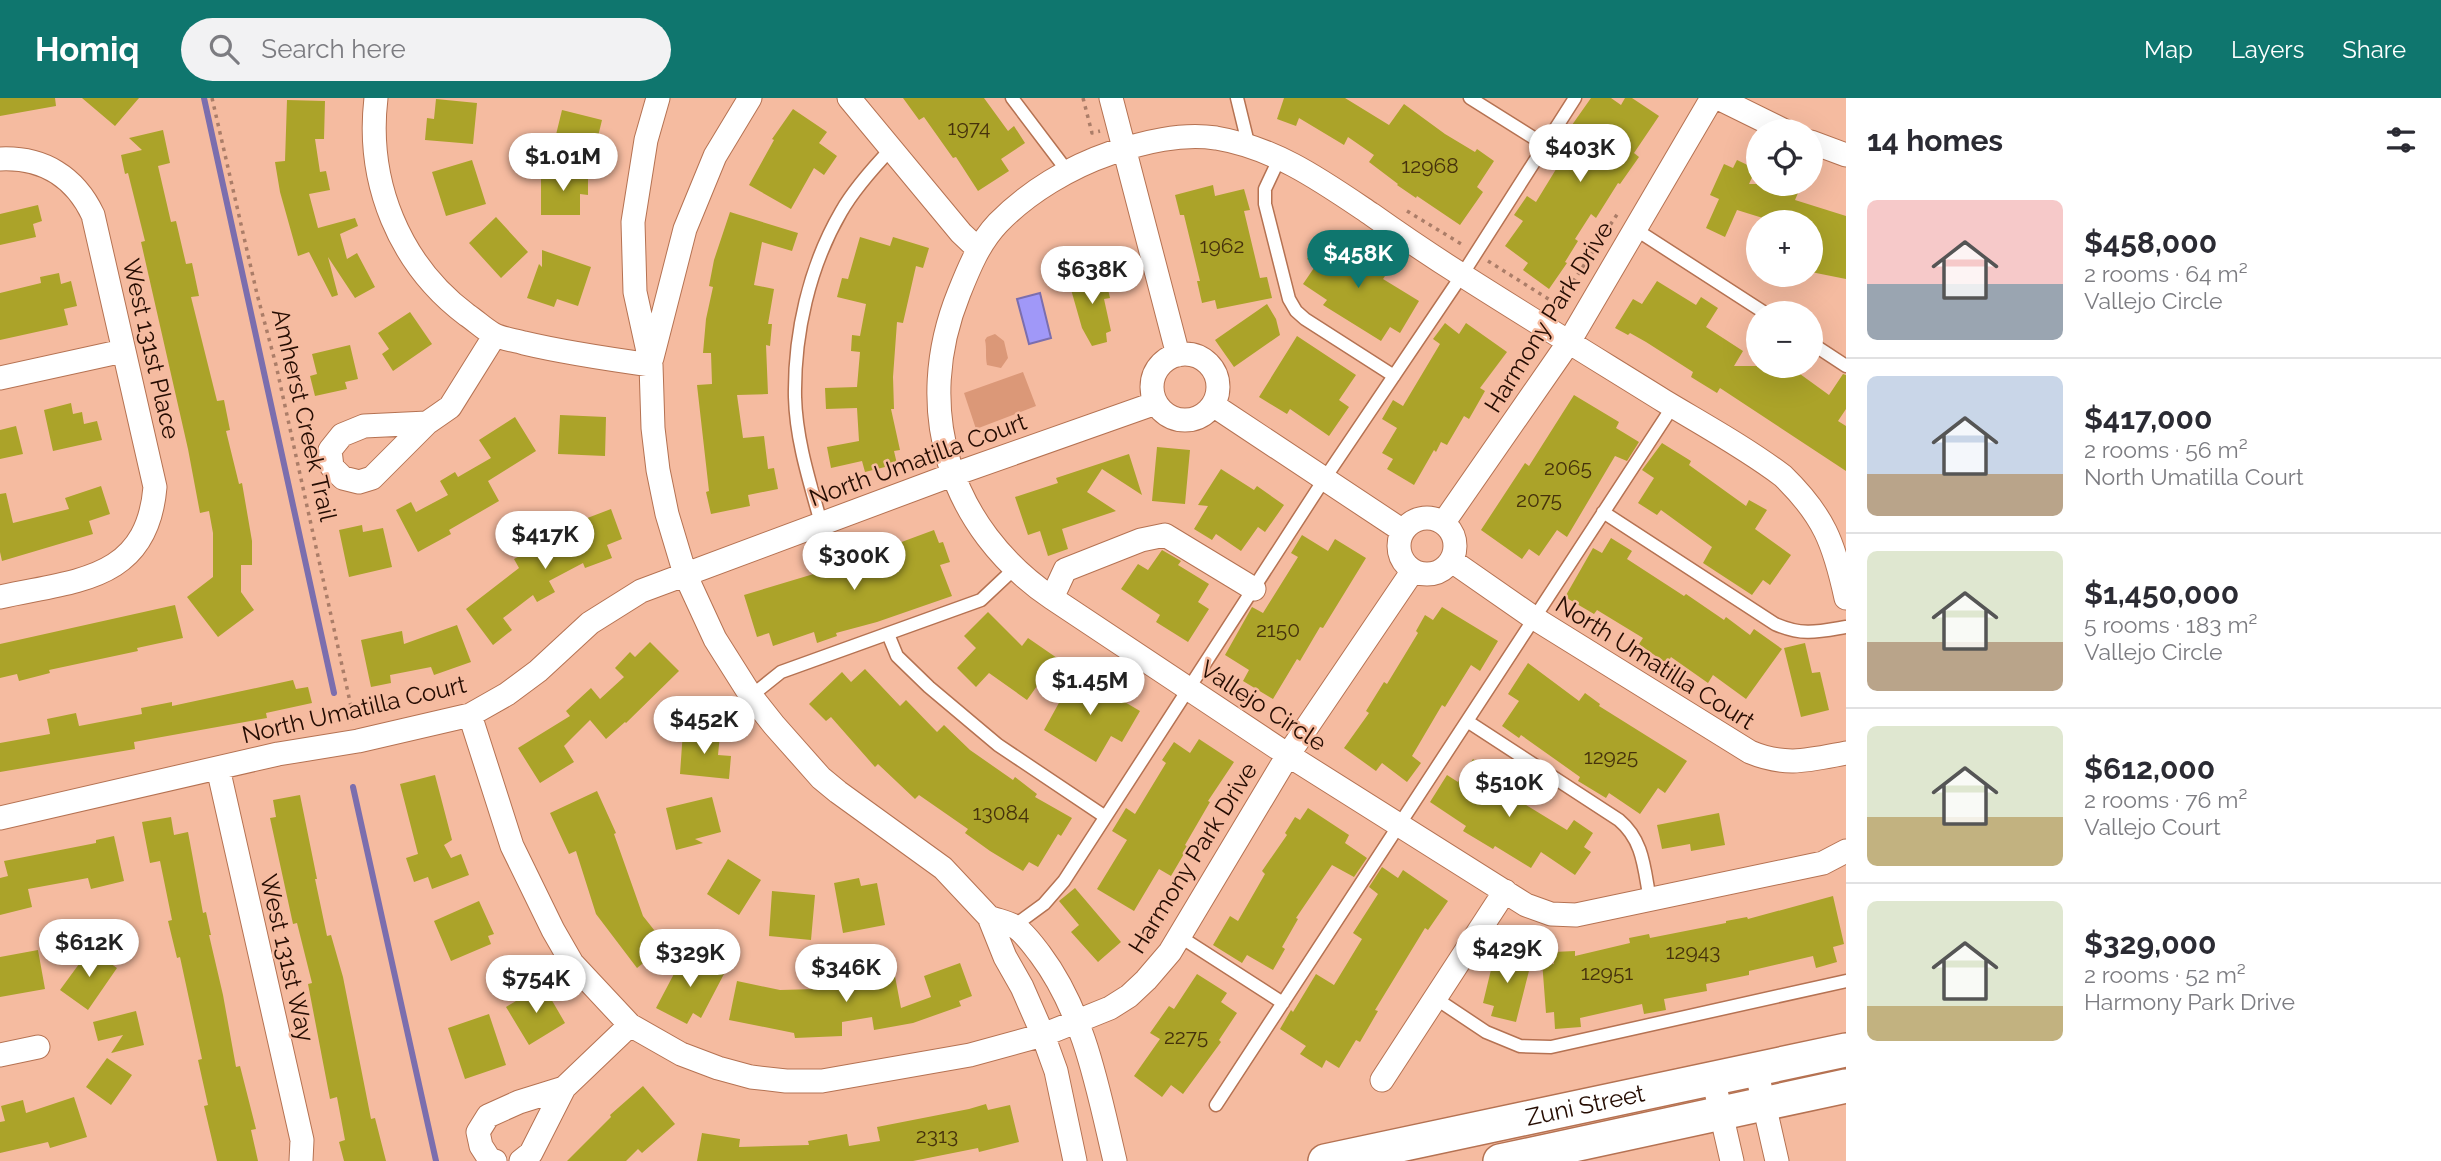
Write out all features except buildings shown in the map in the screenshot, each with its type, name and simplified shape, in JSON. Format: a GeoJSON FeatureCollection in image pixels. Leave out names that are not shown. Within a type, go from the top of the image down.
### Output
{"type":"FeatureCollection","features":[{"type":"Feature","properties":{"kind":"main road","name":"Zuni Street"},"geometry":{"type":"LineString","coordinates":[[1325,1161],[1846,1050]]}},
{"type":"Feature","properties":{"kind":"main road","name":"Zuni Street"},"geometry":{"type":"LineString","coordinates":[[1500,1161],[1846,1086]]}},
{"type":"Feature","properties":{"kind":"street"},"geometry":{"type":"LineString","coordinates":[[376,98],[374,145],[384,201],[418,266],[439,290],[458,308],[495,335],[582,356],[651,365]]}},
{"type":"Feature","properties":{"kind":"street"},"geometry":{"type":"LineString","coordinates":[[658,98],[646,140],[633,222],[635,292],[651,365],[653,428],[658,470],[667,514],[685,574],[715,639],[751,696],[774,725],[821,778],[943,868],[989,917],[1043,1034],[1056,1071],[1075,1161]]}},
{"type":"Feature","properties":{"kind":"street"},"geometry":{"type":"LineString","coordinates":[[651,365],[685,229],[715,156],[750,98]]}},
{"type":"Feature","properties":{"kind":"street"},"geometry":{"type":"LineString","coordinates":[[849,98],[961,233],[978,249]]}},
{"type":"Feature","properties":{"kind":"street"},"geometry":{"type":"LineString","coordinates":[[1111,98],[1178,355]]}},
{"type":"Feature","properties":{"kind":"street","name":"Harmony Park Drive"},"geometry":{"type":"LineString","coordinates":[[1444,522],[1569,342],[1712,98]]}},
{"type":"Feature","properties":{"kind":"street"},"geometry":{"type":"LineString","coordinates":[[1718,98],[1761,119]]}},
{"type":"Feature","properties":{"kind":"street","name":"Vallejo Circle"},"geometry":{"type":"LineString","coordinates":[[1846,598],[1828,533],[1805,497],[1772,468],[1462,275],[1312,174],[1280,158],[1249,147],[1217,138],[1192,136],[1120,138],[1094,159],[1068,172],[1017,206],[997,224],[978,249],[951,312],[942,345],[939,401],[941,433],[951,475],[988,537],[1015,568],[1052,598],[1288,755],[1505,891],[1539,910],[1576,915],[1823,863],[1846,851]]}},
{"type":"Feature","properties":{"kind":"street"},"geometry":{"type":"LineString","coordinates":[[1823,146],[1846,155]]}},
{"type":"Feature","properties":{"kind":"street","name":"West 131st Place"},"geometry":{"type":"LineString","coordinates":[[0,597],[110,569],[130,554],[145,533],[153,511],[155,487],[93,215],[77,188],[54,170],[39,163],[8,158]]}},
{"type":"Feature","properties":{"kind":"street"},"geometry":{"type":"LineString","coordinates":[[427,423],[450,407],[495,335]]}},
{"type":"Feature","properties":{"kind":"street"},"geometry":{"type":"LineString","coordinates":[[0,378],[124,351]]}},
{"type":"Feature","properties":{"kind":"street"},"geometry":{"type":"LineString","coordinates":[[1178,355],[1203,359],[1213,368],[1218,380],[1218,393],[1213,405],[1200,417],[1184,420],[1168,415],[1156,402],[1152,388],[1155,373],[1164,361],[1178,355]]}},
{"type":"Feature","properties":{"kind":"street","name":"North Umatilla Court"},"geometry":{"type":"LineString","coordinates":[[0,818],[218,768],[358,741],[470,715],[507,694],[538,671],[590,623],[641,591],[1156,402]]}},
{"type":"Feature","properties":{"kind":"street"},"geometry":{"type":"LineString","coordinates":[[1213,405],[1403,531]]}},
{"type":"Feature","properties":{"kind":"street"},"geometry":{"type":"LineString","coordinates":[[1424,518],[1444,522],[1454,537],[1456,549],[1452,562],[1443,571],[1431,575],[1412,572],[1401,556],[1399,544],[1403,531],[1412,522],[1424,518]]}},
{"type":"Feature","properties":{"kind":"street"},"geometry":{"type":"LineString","coordinates":[[1052,598],[1065,570],[1141,540],[1165,535],[1254,589]]}},
{"type":"Feature","properties":{"kind":"street","name":"North Umatilla Court"},"geometry":{"type":"LineString","coordinates":[[1452,562],[1534,618],[1750,752],[1776,762],[1798,762],[1846,752]]}},
{"type":"Feature","properties":{"kind":"street","name":"Harmony Park Drive"},"geometry":{"type":"LineString","coordinates":[[470,715],[512,846],[552,930],[584,978],[630,1025],[681,1054],[751,1077],[798,1081],[844,1079],[970,1055],[1043,1034],[1111,1008],[1129,996],[1160,966],[1288,755],[1412,572]]}},
{"type":"Feature","properties":{"kind":"street","name":"West 131st Way"},"geometry":{"type":"LineString","coordinates":[[218,768],[302,1140],[301,1161]]}},
{"type":"Feature","properties":{"kind":"street"},"geometry":{"type":"LineString","coordinates":[[1381,1080],[1505,891]]}},
{"type":"Feature","properties":{"kind":"street"},"geometry":{"type":"LineString","coordinates":[[989,917],[1014,926],[1051,969],[1077,1022],[1091,1062],[1115,1161]]}},
{"type":"Feature","properties":{"kind":"street"},"geometry":{"type":"LineString","coordinates":[[521,1161],[531,1153],[564,1088],[630,1025]]}},
{"type":"Feature","properties":{"kind":"street"},"geometry":{"type":"LineString","coordinates":[[0,1055],[38,1047]]}},
{"type":"Feature","properties":{"kind":"street"},"geometry":{"type":"LineString","coordinates":[[1756,1069],[1777,1161]]}},
{"type":"Feature","properties":{"kind":"street"},"geometry":{"type":"LineString","coordinates":[[1713,1078],[1732,1161]]}},
{"type":"Feature","properties":{"kind":"street"},"geometry":{"type":"LineString","coordinates":[[495,1161],[490,1160],[481,1146],[478,1132],[488,1116],[519,1102],[564,1088]]}},
{"type":"Feature","properties":{"kind":"lane"},"geometry":{"type":"LineString","coordinates":[[1012,98],[1068,172]]}},
{"type":"Feature","properties":{"kind":"lane"},"geometry":{"type":"LineString","coordinates":[[1237,98],[1249,147]]}},
{"type":"Feature","properties":{"kind":"lane"},"geometry":{"type":"LineString","coordinates":[[1470,98],[1545,145]]}},
{"type":"Feature","properties":{"kind":"lane"},"geometry":{"type":"LineString","coordinates":[[1014,926],[1044,904],[1064,881],[1325,478],[1462,275],[1575,98]]}},
{"type":"Feature","properties":{"kind":"lane"},"geometry":{"type":"LineString","coordinates":[[821,523],[803,455],[795,399],[799,338],[808,293],[823,248],[841,211],[891,149]]}},
{"type":"Feature","properties":{"kind":"lane"},"geometry":{"type":"LineString","coordinates":[[1280,158],[1265,189],[1265,204],[1289,299],[1296,312],[1305,319],[1394,376]]}},
{"type":"Feature","properties":{"kind":"lane"},"geometry":{"type":"LineString","coordinates":[[1635,229],[1746,301]]}},
{"type":"Feature","properties":{"kind":"lane"},"geometry":{"type":"LineString","coordinates":[[1823,351],[1846,366]]}},
{"type":"Feature","properties":{"kind":"lane"},"geometry":{"type":"LineString","coordinates":[[1216,1105],[1673,406]]}},
{"type":"Feature","properties":{"kind":"lane"},"geometry":{"type":"LineString","coordinates":[[1603,512],[1775,624],[1794,632],[1811,634],[1846,627]]}},
{"type":"Feature","properties":{"kind":"lane"},"geometry":{"type":"LineString","coordinates":[[751,696],[781,672],[981,600],[1015,568]]}},
{"type":"Feature","properties":{"kind":"lane"},"geometry":{"type":"LineString","coordinates":[[888,634],[897,656],[988,737],[1104,816]]}},
{"type":"Feature","properties":{"kind":"lane"},"geometry":{"type":"LineString","coordinates":[[1466,721],[1632,831],[1637,841],[1650,900]]}},
{"type":"Feature","properties":{"kind":"lane"},"geometry":{"type":"LineString","coordinates":[[1179,936],[1283,1003]]}},
{"type":"Feature","properties":{"kind":"lane"},"geometry":{"type":"LineString","coordinates":[[1435,998],[1486,1032],[1520,1046],[1551,1047],[1846,981]]}},
{"type":"Feature","properties":{"kind":"path","name":"Amherst Creek Trail"},"geometry":{"type":"LineString","coordinates":[[212,98],[276,365],[358,741]]}},
{"type":"Feature","properties":{"kind":"path"},"geometry":{"type":"LineString","coordinates":[[1083,98],[1092,133],[1120,138]]}},
{"type":"Feature","properties":{"kind":"path"},"geometry":{"type":"LineString","coordinates":[[1407,211],[1558,304],[1618,213]]}},
{"type":"Feature","properties":{"kind":"shaded area"},"geometry":{"type":"Polygon","coordinates":[[[1040,293],[1051,338],[1029,344],[1017,299],[1040,293]]]}},
{"type":"Feature","properties":{"kind":"shaded area"},"geometry":{"type":"Polygon","coordinates":[[[995,334],[1004,341],[1008,358],[1001,368],[987,365],[985,340],[995,334]]]}},
{"type":"Feature","properties":{"kind":"shaded area"},"geometry":{"type":"Polygon","coordinates":[[[1023,372],[1036,406],[976,429],[964,393],[1023,372]]]}},
{"type":"Feature","properties":{"kind":"waterway"},"geometry":{"type":"LineString","coordinates":[[204,98],[334,693]]}},
{"type":"Feature","properties":{"kind":"waterway"},"geometry":{"type":"LineString","coordinates":[[353,787],[436,1161]]}}]}
